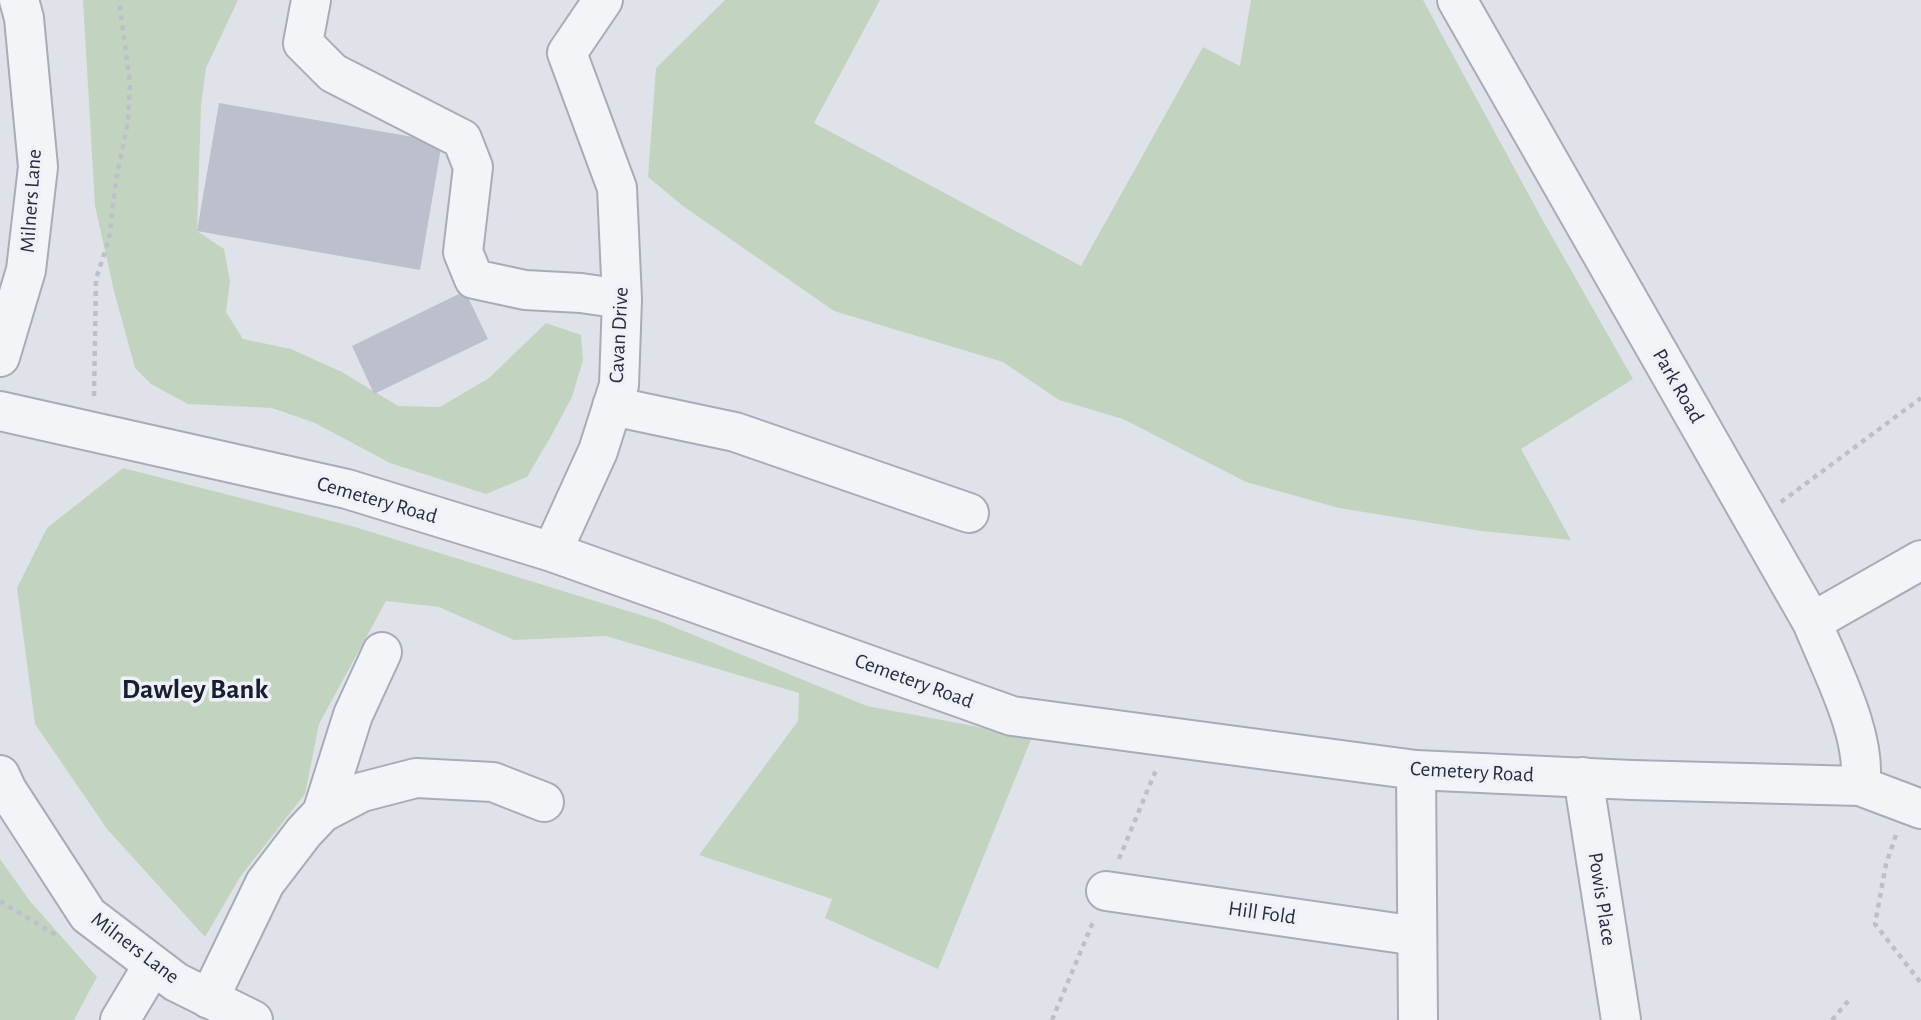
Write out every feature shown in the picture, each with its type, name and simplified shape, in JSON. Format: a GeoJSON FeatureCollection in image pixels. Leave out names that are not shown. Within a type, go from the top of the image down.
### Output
{"type":"FeatureCollection","features":[{"type":"Feature","properties":{"kind":"street","name":"Milners Lane"},"geometry":{"type":"LineString","coordinates":[[0,357],[26,270],[38,167],[27,44],[19,0]]}},
{"type":"Feature","properties":{"kind":"street"},"geometry":{"type":"LineString","coordinates":[[311,0],[303,43],[332,73],[462,139],[473,167],[463,252],[474,279],[526,290],[581,293],[622,299]]}},
{"type":"Feature","properties":{"kind":"street","name":"Cavan Drive"},"geometry":{"type":"LineString","coordinates":[[552,552],[598,451],[619,385],[622,299],[617,188],[567,53],[603,0]]}},
{"type":"Feature","properties":{"kind":"street","name":"Park Road"},"geometry":{"type":"LineString","coordinates":[[1457,0],[1812,622],[1854,726],[1863,767],[1860,786]]}},
{"type":"Feature","properties":{"kind":"street"},"geometry":{"type":"LineString","coordinates":[[612,406],[735,432],[969,513]]}},
{"type":"Feature","properties":{"kind":"street","name":"Cemetery Road"},"geometry":{"type":"LineString","coordinates":[[0,411],[347,489],[552,552],[1012,716],[1416,770],[1860,786],[1914,806]]}},
{"type":"Feature","properties":{"kind":"street"},"geometry":{"type":"LineString","coordinates":[[1812,622],[1921,560]]}},
{"type":"Feature","properties":{"kind":"street"},"geometry":{"type":"LineString","coordinates":[[322,813],[353,715],[382,652]]}},
{"type":"Feature","properties":{"kind":"street"},"geometry":{"type":"LineString","coordinates":[[1416,770],[1418,1020]]}},
{"type":"Feature","properties":{"kind":"street","name":"Milners Lane"},"geometry":{"type":"LineString","coordinates":[[0,775],[88,915],[176,982],[253,1020]]}},
{"type":"Feature","properties":{"kind":"street","name":"Powis Place"},"geometry":{"type":"LineString","coordinates":[[1583,777],[1620,1020]]}},
{"type":"Feature","properties":{"kind":"street"},"geometry":{"type":"LineString","coordinates":[[209,999],[265,883],[322,813],[362,792],[416,778],[493,782],[544,802]]}},
{"type":"Feature","properties":{"kind":"street","name":"Hill Fold"},"geometry":{"type":"LineString","coordinates":[[1106,891],[1418,936]]}},
{"type":"Feature","properties":{"kind":"street"},"geometry":{"type":"LineString","coordinates":[[120,1020],[153,965]]}},
{"type":"Feature","properties":{"kind":"path"},"geometry":{"type":"LineString","coordinates":[[94,396],[96,279],[109,239],[116,180],[128,122],[130,83],[119,0]]}},
{"type":"Feature","properties":{"kind":"path"},"geometry":{"type":"LineString","coordinates":[[1755,522],[1921,398]]}},
{"type":"Feature","properties":{"kind":"path"},"geometry":{"type":"LineString","coordinates":[[1914,806],[1886,864],[1875,924],[1921,983]]}},
{"type":"Feature","properties":{"kind":"path"},"geometry":{"type":"LineString","coordinates":[[1832,1020],[1849,1000]]}},
{"type":"Feature","properties":{"kind":"green space"},"geometry":{"type":"Polygon","coordinates":[[[83,0],[238,0],[206,68],[201,105],[197,231],[224,249],[230,281],[226,312],[243,339],[291,349],[342,372],[398,406],[440,407],[489,378],[546,323],[581,335],[583,360],[572,397],[527,477],[486,494],[390,463],[315,423],[272,408],[188,404],[151,384],[135,368],[95,206],[83,0]]]}},
{"type":"Feature","properties":{"kind":"green space"},"geometry":{"type":"Polygon","coordinates":[[[725,0],[880,0],[814,123],[1081,266],[1203,47],[1240,66],[1251,0],[1423,0],[1633,379],[1521,449],[1571,540],[1481,531],[1339,508],[1246,482],[1123,419],[1059,400],[1003,362],[834,311],[683,206],[648,177],[656,68],[725,0]]]}},
{"type":"Feature","properties":{"kind":"green space"},"geometry":{"type":"Polygon","coordinates":[[[123,468],[355,527],[657,620],[867,706],[1032,737],[938,969],[825,918],[832,899],[699,855],[798,721],[799,693],[606,636],[514,640],[439,607],[386,601],[319,724],[305,794],[240,877],[205,937],[107,829],[35,724],[17,588],[47,528],[123,468]]]}},
{"type":"Feature","properties":{"kind":"green space"},"geometry":{"type":"Polygon","coordinates":[[[0,859],[30,901],[97,977],[74,1020],[0,1020],[0,859]]]}},
{"type":"Feature","properties":{"kind":"building"},"geometry":{"type":"Polygon","coordinates":[[[219,103],[442,142],[420,270],[197,231],[219,103]]]}},
{"type":"Feature","properties":{"kind":"building"},"geometry":{"type":"Polygon","coordinates":[[[465,291],[488,339],[374,394],[352,346],[465,291]]]}},
{"type":"Feature","properties":{"kind":"district","name":"Dawley Bank"},"geometry":{"type":"Point","coordinates":[195,690]}}]}
